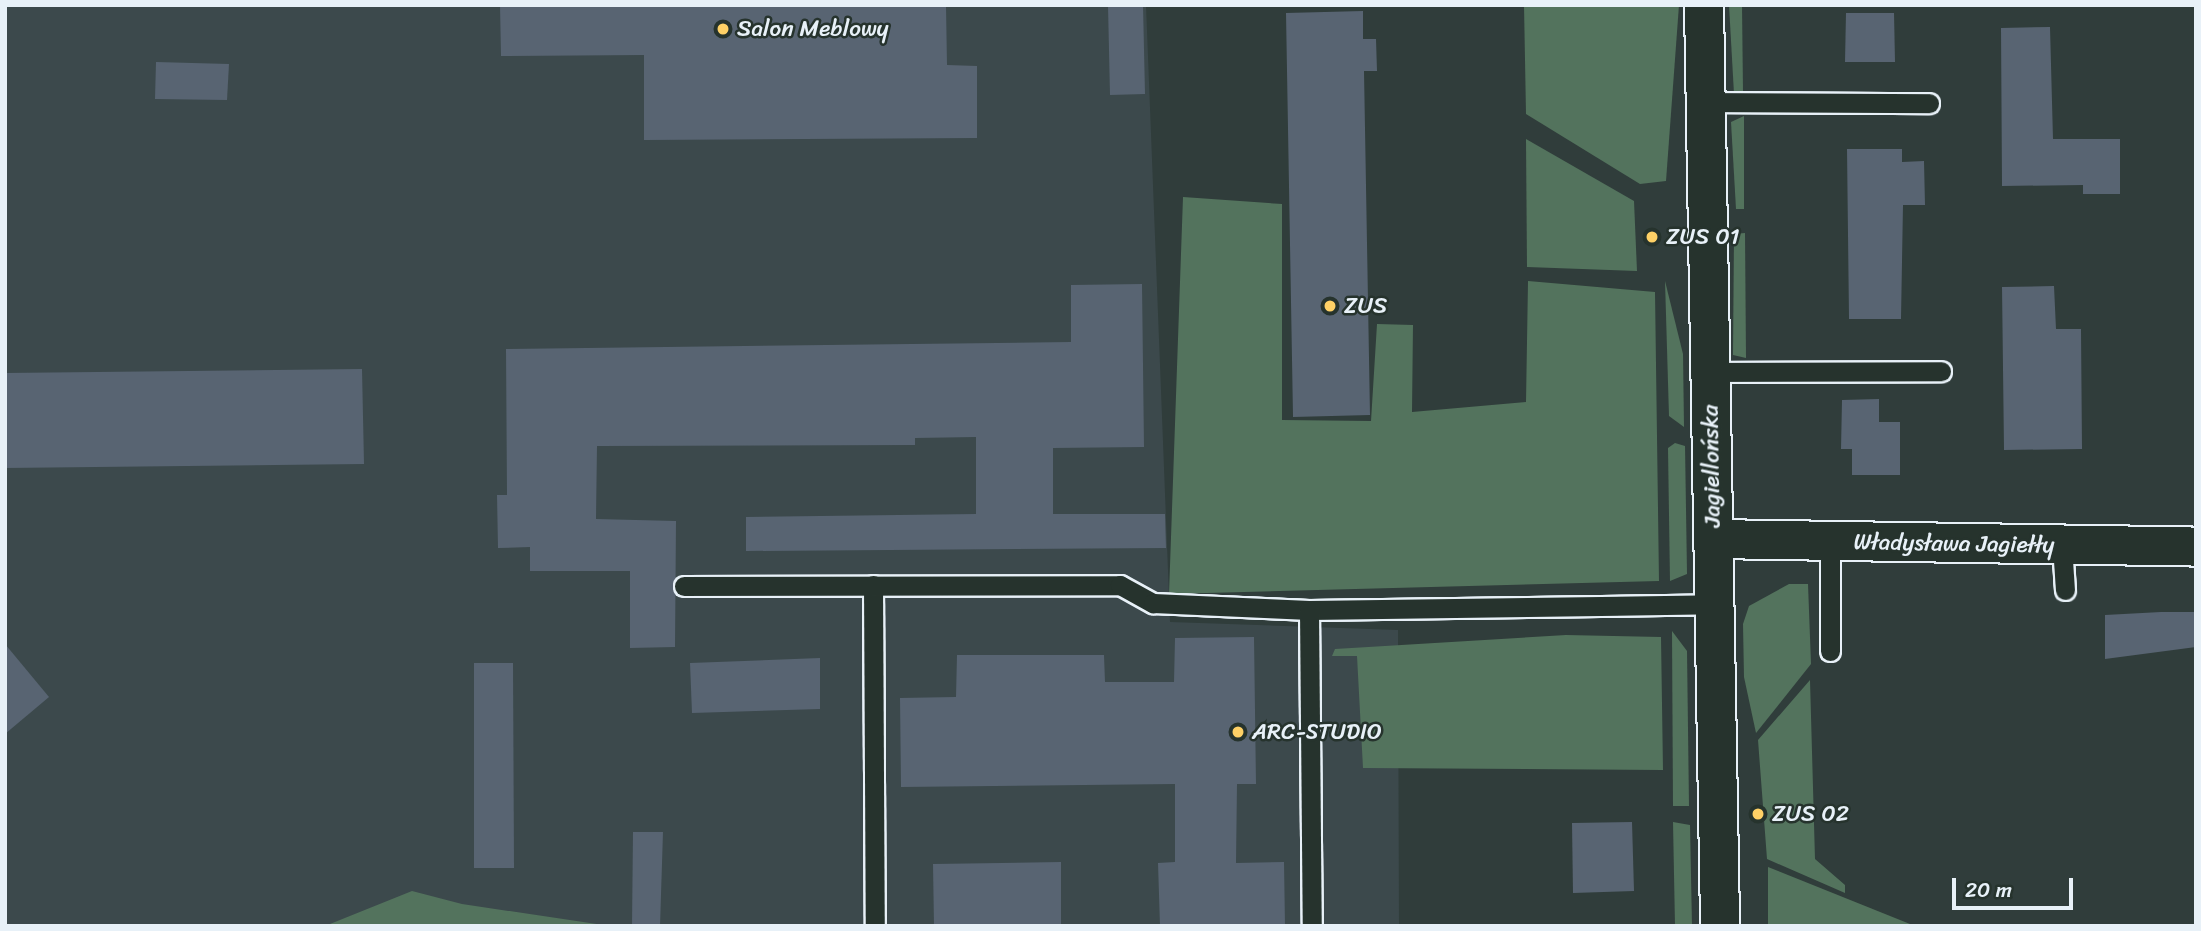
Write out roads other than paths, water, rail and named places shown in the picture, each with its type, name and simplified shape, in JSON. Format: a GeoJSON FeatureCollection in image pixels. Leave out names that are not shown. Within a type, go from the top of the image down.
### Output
{"type":"FeatureCollection","features":[{"type":"Feature","properties":{"kind":"main road","name":"Jagiellońska"},"geometry":{"type":"LineString","coordinates":[[1704,5],[1720,926]]}},
{"type":"Feature","properties":{"kind":"main road","name":"Władysława Jagiełły"},"geometry":{"type":"LineString","coordinates":[[1713,539],[2196,547]]}},
{"type":"Feature","properties":{"kind":"lane"},"geometry":{"type":"LineString","coordinates":[[1705,102],[1929,103]]}},
{"type":"Feature","properties":{"kind":"lane"},"geometry":{"type":"LineString","coordinates":[[1710,372],[1941,371]]}},
{"type":"Feature","properties":{"kind":"lane"},"geometry":{"type":"LineString","coordinates":[[1830,542],[1830,651]]}},
{"type":"Feature","properties":{"kind":"lane"},"geometry":{"type":"LineString","coordinates":[[2062,545],[2065,590]]}},
{"type":"Feature","properties":{"kind":"lane"},"geometry":{"type":"LineString","coordinates":[[873,585],[876,926]]}},
{"type":"Feature","properties":{"kind":"lane"},"geometry":{"type":"LineString","coordinates":[[684,586],[1119,585],[1153,603],[1309,610],[1714,604]]}},
{"type":"Feature","properties":{"kind":"lane"},"geometry":{"type":"LineString","coordinates":[[1309,610],[1312,926]]}},
{"type":"Feature","properties":{"kind":"place","name":"Salon Meblowy"},"geometry":{"type":"Point","coordinates":[723,29]}},
{"type":"Feature","properties":{"kind":"place","name":"ZUS 01"},"geometry":{"type":"Point","coordinates":[1652,237]}},
{"type":"Feature","properties":{"kind":"place","name":"ZUS"},"geometry":{"type":"Point","coordinates":[1330,306]}},
{"type":"Feature","properties":{"kind":"place","name":"ARC-STUDIO"},"geometry":{"type":"Point","coordinates":[1238,732]}},
{"type":"Feature","properties":{"kind":"place","name":"ZUS 02"},"geometry":{"type":"Point","coordinates":[1758,814]}}]}
